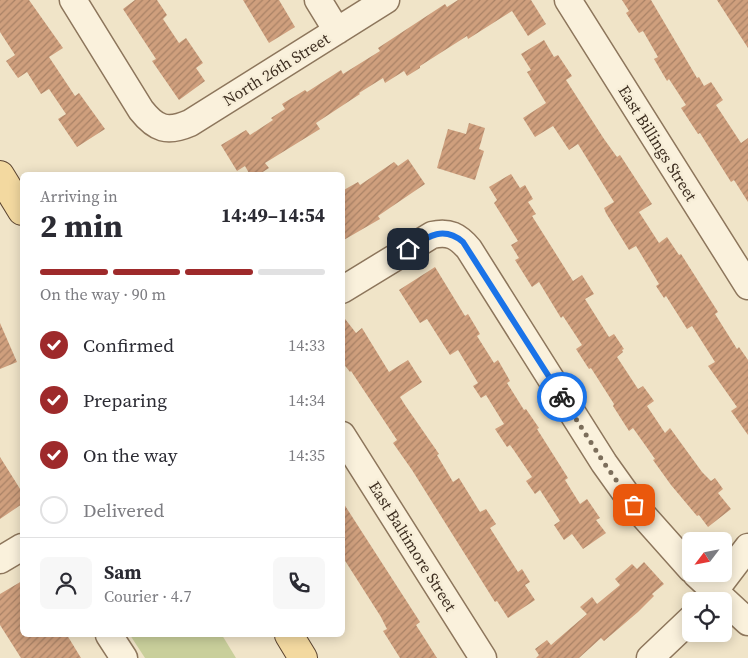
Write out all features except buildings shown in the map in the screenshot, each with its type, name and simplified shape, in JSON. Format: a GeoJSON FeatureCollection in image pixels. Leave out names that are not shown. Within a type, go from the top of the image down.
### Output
{"type":"FeatureCollection","features":[{"type":"Feature","properties":{"kind":"main road"},"geometry":{"type":"LineString","coordinates":[[0,175],[20,208]]}},
{"type":"Feature","properties":{"kind":"main road"},"geometry":{"type":"LineString","coordinates":[[290,637],[304,658]]}},
{"type":"Feature","properties":{"kind":"street","name":"North 26th Street"},"geometry":{"type":"LineString","coordinates":[[72,0],[141,110],[151,121],[163,128],[172,129],[190,123],[386,0]]}},
{"type":"Feature","properties":{"kind":"street"},"geometry":{"type":"LineString","coordinates":[[318,0],[337,31]]}},
{"type":"Feature","properties":{"kind":"street","name":"East Billings Street"},"geometry":{"type":"LineString","coordinates":[[568,0],[748,286]]}},
{"type":"Feature","properties":{"kind":"street"},"geometry":{"type":"LineString","coordinates":[[345,288],[432,235],[448,233],[457,237],[469,249],[589,440],[620,485],[652,526],[682,558]]}},
{"type":"Feature","properties":{"kind":"street","name":"East Baltimore Street"},"geometry":{"type":"LineString","coordinates":[[345,440],[483,658]]}},
{"type":"Feature","properties":{"kind":"street"},"geometry":{"type":"LineString","coordinates":[[0,560],[20,548]]}},
{"type":"Feature","properties":{"kind":"street"},"geometry":{"type":"LineString","coordinates":[[715,592],[748,548]]}},
{"type":"Feature","properties":{"kind":"street"},"geometry":{"type":"LineString","coordinates":[[732,611],[748,622]]}},
{"type":"Feature","properties":{"kind":"street"},"geometry":{"type":"LineString","coordinates":[[650,658],[682,628]]}},
{"type":"Feature","properties":{"kind":"street"},"geometry":{"type":"LineString","coordinates":[[110,637],[124,658]]}},
{"type":"Feature","properties":{"kind":"green space"},"geometry":{"type":"Polygon","coordinates":[[[131,637],[223,637],[236,658],[145,658],[131,637]]]}},
{"type":"Feature","properties":{"kind":"way so far"},"geometry":{"type":"LineString","coordinates":[[562,397],[604,463],[634,505]]}},
{"type":"Feature","properties":{"kind":"route"},"geometry":{"type":"LineString","coordinates":[[408,249],[432,235],[440,233],[448,233],[463,242],[562,397]]}}]}
